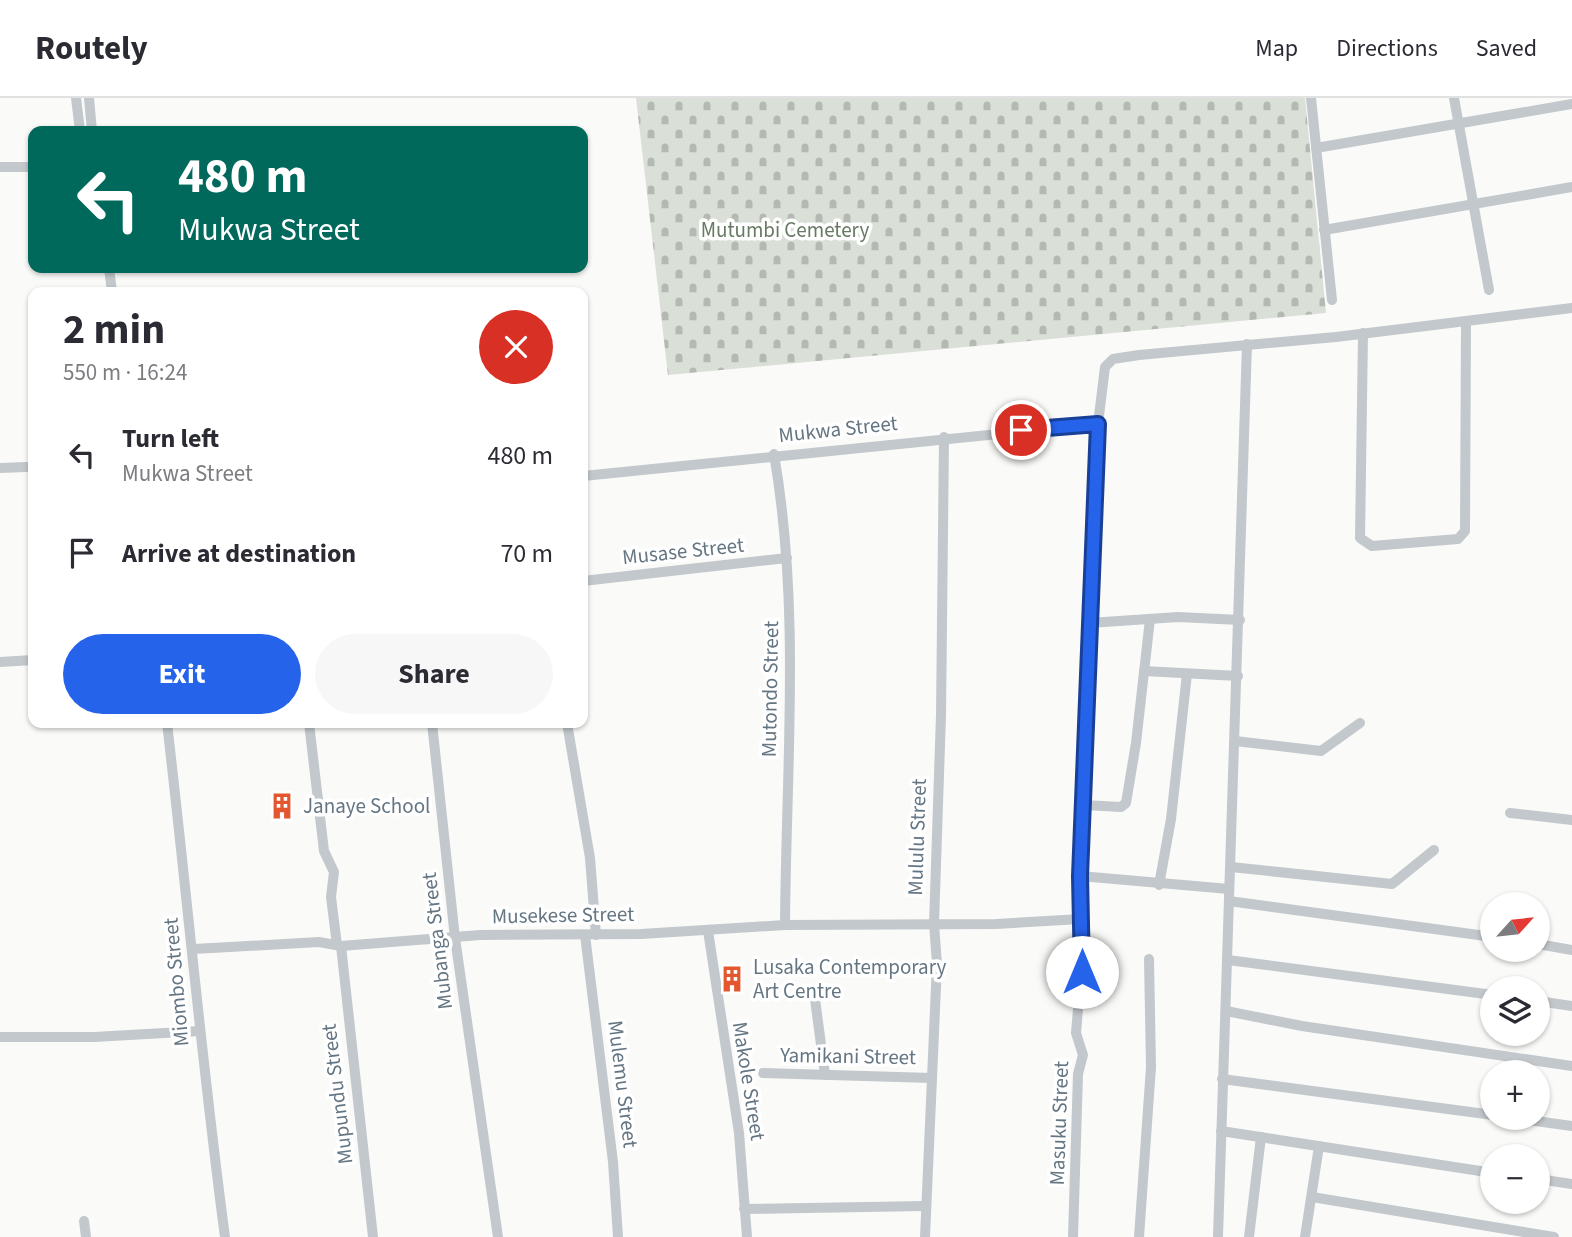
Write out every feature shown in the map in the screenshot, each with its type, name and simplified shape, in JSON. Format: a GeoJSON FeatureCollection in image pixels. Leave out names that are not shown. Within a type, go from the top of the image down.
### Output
{"type":"FeatureCollection","features":[{"type":"Feature","properties":{"kind":"street"},"geometry":{"type":"LineString","coordinates":[[76,98],[79,126]]}},
{"type":"Feature","properties":{"kind":"street"},"geometry":{"type":"LineString","coordinates":[[89,98],[92,126]]}},
{"type":"Feature","properties":{"kind":"street"},"geometry":{"type":"LineString","coordinates":[[1311,98],[1332,300]]}},
{"type":"Feature","properties":{"kind":"street"},"geometry":{"type":"LineString","coordinates":[[1454,98],[1489,290]]}},
{"type":"Feature","properties":{"kind":"street"},"geometry":{"type":"LineString","coordinates":[[1316,148],[1572,104]]}},
{"type":"Feature","properties":{"kind":"street"},"geometry":{"type":"LineString","coordinates":[[0,167],[28,167]]}},
{"type":"Feature","properties":{"kind":"street"},"geometry":{"type":"LineString","coordinates":[[1324,230],[1572,187]]}},
{"type":"Feature","properties":{"kind":"street","name":"Masuku Street"},"geometry":{"type":"LineString","coordinates":[[1073,1237],[1078,1074],[1083,1055],[1076,1033],[1083,960],[1080,876],[1089,624],[1098,424],[1105,368],[1113,359],[1363,334],[1572,309]]}},
{"type":"Feature","properties":{"kind":"street"},"geometry":{"type":"LineString","coordinates":[[1363,334],[1360,538],[1373,546],[1458,539],[1465,531],[1466,321]]}},
{"type":"Feature","properties":{"kind":"street"},"geometry":{"type":"LineString","coordinates":[[1218,1237],[1247,344]]}},
{"type":"Feature","properties":{"kind":"street","name":"Mukwa Street"},"geometry":{"type":"LineString","coordinates":[[588,475],[774,454],[1098,424]]}},
{"type":"Feature","properties":{"kind":"street","name":"Mululu Street"},"geometry":{"type":"LineString","coordinates":[[925,1237],[937,964],[934,924],[941,715],[944,438]]}},
{"type":"Feature","properties":{"kind":"street","name":"Mutondo Street"},"geometry":{"type":"LineString","coordinates":[[774,454],[786,518],[791,589],[791,713],[785,925]]}},
{"type":"Feature","properties":{"kind":"street"},"geometry":{"type":"LineString","coordinates":[[0,468],[26,467]]}},
{"type":"Feature","properties":{"kind":"street","name":"Musase Street"},"geometry":{"type":"LineString","coordinates":[[588,580],[787,558]]}},
{"type":"Feature","properties":{"kind":"street"},"geometry":{"type":"LineString","coordinates":[[1089,624],[1150,619],[1240,620]]}},
{"type":"Feature","properties":{"kind":"street"},"geometry":{"type":"LineString","coordinates":[[1084,805],[1121,807],[1126,803],[1150,619]]}},
{"type":"Feature","properties":{"kind":"street"},"geometry":{"type":"LineString","coordinates":[[0,662],[28,660]]}},
{"type":"Feature","properties":{"kind":"street"},"geometry":{"type":"LineString","coordinates":[[1144,671],[1238,676]]}},
{"type":"Feature","properties":{"kind":"street"},"geometry":{"type":"LineString","coordinates":[[1159,885],[1171,819],[1187,674]]}},
{"type":"Feature","properties":{"kind":"street"},"geometry":{"type":"LineString","coordinates":[[1235,741],[1321,751],[1360,723]]}},
{"type":"Feature","properties":{"kind":"street","name":"Miombo Street"},"geometry":{"type":"LineString","coordinates":[[167,728],[225,1237]]}},
{"type":"Feature","properties":{"kind":"street","name":"Mupundu Street"},"geometry":{"type":"LineString","coordinates":[[310,728],[324,851],[334,872],[331,897],[373,1237]]}},
{"type":"Feature","properties":{"kind":"street","name":"Mubanga Street"},"geometry":{"type":"LineString","coordinates":[[433,728],[455,938],[498,1237]]}},
{"type":"Feature","properties":{"kind":"street","name":"Mulemu Street"},"geometry":{"type":"LineString","coordinates":[[568,728],[590,858],[591,935],[618,1237]]}},
{"type":"Feature","properties":{"kind":"street"},"geometry":{"type":"LineString","coordinates":[[1510,813],[1572,820]]}},
{"type":"Feature","properties":{"kind":"street"},"geometry":{"type":"LineString","coordinates":[[1231,867],[1392,884],[1434,850]]}},
{"type":"Feature","properties":{"kind":"street"},"geometry":{"type":"LineString","coordinates":[[1080,876],[1229,895],[1480,935]]}},
{"type":"Feature","properties":{"kind":"street","name":"Musekese Street"},"geometry":{"type":"LineString","coordinates":[[194,949],[318,942],[339,946],[455,938],[591,935],[785,925],[1081,919]]}},
{"type":"Feature","properties":{"kind":"street","name":"Makole Street"},"geometry":{"type":"LineString","coordinates":[[708,930],[739,1133],[747,1237]]}},
{"type":"Feature","properties":{"kind":"street"},"geometry":{"type":"LineString","coordinates":[[1550,946],[1572,950]]}},
{"type":"Feature","properties":{"kind":"street"},"geometry":{"type":"LineString","coordinates":[[1139,1237],[1151,1067],[1149,959]]}},
{"type":"Feature","properties":{"kind":"street"},"geometry":{"type":"LineString","coordinates":[[1228,960],[1480,993]]}},
{"type":"Feature","properties":{"kind":"street"},"geometry":{"type":"LineString","coordinates":[[815,999],[825,1075]]}},
{"type":"Feature","properties":{"kind":"street"},"geometry":{"type":"LineString","coordinates":[[1550,1003],[1572,1006]]}},
{"type":"Feature","properties":{"kind":"street"},"geometry":{"type":"LineString","coordinates":[[1226,1011],[1315,1028],[1572,1066]]}},
{"type":"Feature","properties":{"kind":"street"},"geometry":{"type":"LineString","coordinates":[[0,1037],[94,1037],[200,1031]]}},
{"type":"Feature","properties":{"kind":"street","name":"Yamikani Street"},"geometry":{"type":"LineString","coordinates":[[763,1073],[932,1077]]}},
{"type":"Feature","properties":{"kind":"street"},"geometry":{"type":"LineString","coordinates":[[1222,1079],[1480,1113]]}},
{"type":"Feature","properties":{"kind":"street"},"geometry":{"type":"LineString","coordinates":[[1550,1123],[1572,1126]]}},
{"type":"Feature","properties":{"kind":"street"},"geometry":{"type":"LineString","coordinates":[[1222,1131],[1480,1171]]}},
{"type":"Feature","properties":{"kind":"street"},"geometry":{"type":"LineString","coordinates":[[1249,1237],[1261,1137]]}},
{"type":"Feature","properties":{"kind":"street"},"geometry":{"type":"LineString","coordinates":[[1305,1237],[1319,1146]]}},
{"type":"Feature","properties":{"kind":"street"},"geometry":{"type":"LineString","coordinates":[[1550,1181],[1572,1184]]}},
{"type":"Feature","properties":{"kind":"street"},"geometry":{"type":"LineString","coordinates":[[1312,1198],[1554,1237]]}},
{"type":"Feature","properties":{"kind":"street"},"geometry":{"type":"LineString","coordinates":[[744,1209],[925,1206]]}},
{"type":"Feature","properties":{"kind":"street"},"geometry":{"type":"LineString","coordinates":[[84,1221],[86,1237]]}},
{"type":"Feature","properties":{"kind":"green space","name":"Mutumbi Cemetery"},"geometry":{"type":"Polygon","coordinates":[[[636,98],[1305,98],[1326,313],[668,375],[636,98]]]}},
{"type":"Feature","properties":{"kind":"place","name":"Janaye School"},"geometry":{"type":"Point","coordinates":[282,806]}},
{"type":"Feature","properties":{"kind":"place","name":"Lusaka Contemporary Art Centre"},"geometry":{"type":"Point","coordinates":[732,979]}},
{"type":"Feature","properties":{"kind":"route"},"geometry":{"type":"LineString","coordinates":[[1021,430],[1098,424],[1080,876],[1082,972]]}}]}
